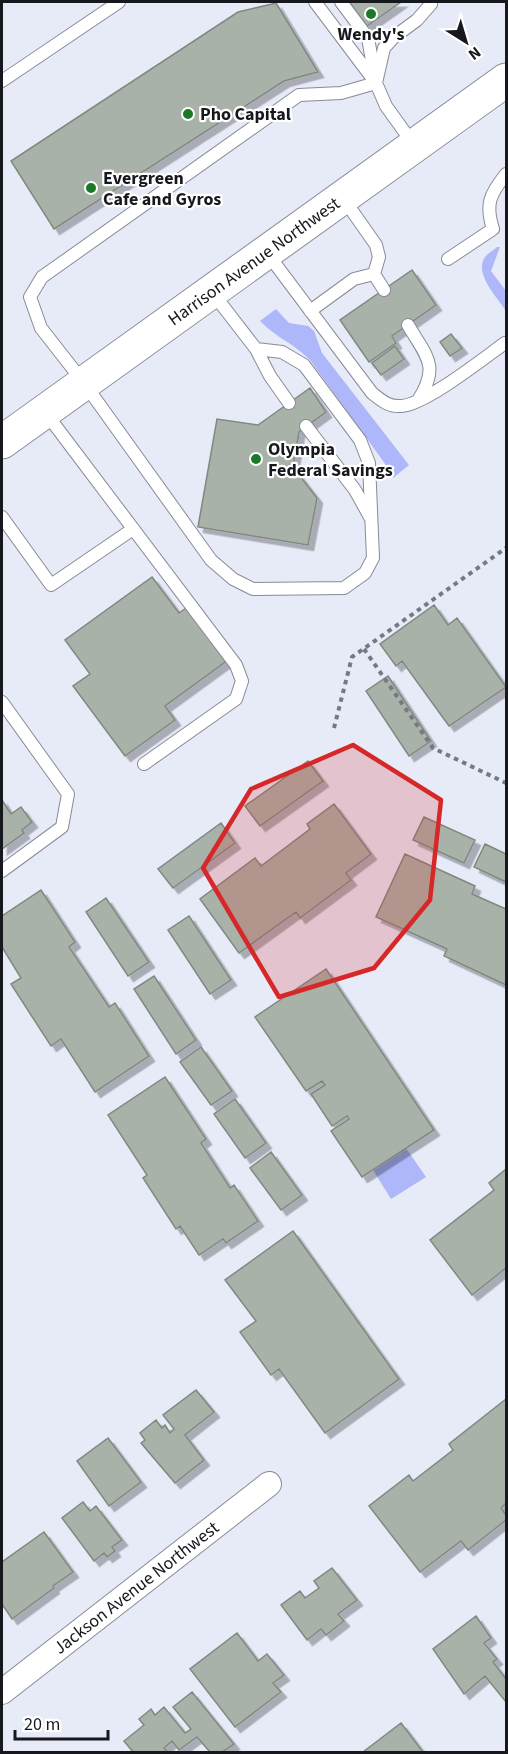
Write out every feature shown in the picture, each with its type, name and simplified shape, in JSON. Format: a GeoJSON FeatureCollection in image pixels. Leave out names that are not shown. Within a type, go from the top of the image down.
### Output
{"type":"FeatureCollection","features":[{"type":"Feature","properties":{"kind":"main road","name":"Harrison Avenue Northwest"},"geometry":{"type":"LineString","coordinates":[[2,442],[507,80]]}},
{"type":"Feature","properties":{"kind":"street","name":"Jackson Avenue Northwest"},"geometry":{"type":"LineString","coordinates":[[2,1692],[269,1484]]}},
{"type":"Feature","properties":{"kind":"lane"},"geometry":{"type":"LineString","coordinates":[[2,81],[119,2]]}},
{"type":"Feature","properties":{"kind":"lane"},"geometry":{"type":"LineString","coordinates":[[315,2],[376,83]]}},
{"type":"Feature","properties":{"kind":"lane"},"geometry":{"type":"LineString","coordinates":[[341,2],[368,38],[376,83],[386,106],[415,146]]}},
{"type":"Feature","properties":{"kind":"lane"},"geometry":{"type":"LineString","coordinates":[[376,83],[384,48],[394,37],[417,20],[431,4],[430,2]]}},
{"type":"Feature","properties":{"kind":"lane"},"geometry":{"type":"LineString","coordinates":[[256,349],[282,352],[304,365],[360,440],[369,463],[372,558],[365,573],[344,588],[253,589],[233,579],[211,560],[84,383],[41,328],[30,297],[42,277],[299,95],[341,93],[376,83]]}},
{"type":"Feature","properties":{"kind":"lane"},"geometry":{"type":"LineString","coordinates":[[448,259],[493,229],[488,211],[494,189],[507,174]]}},
{"type":"Feature","properties":{"kind":"lane"},"geometry":{"type":"LineString","coordinates":[[343,197],[376,245],[379,257],[374,274],[384,290]]}},
{"type":"Feature","properties":{"kind":"lane"},"geometry":{"type":"LineString","coordinates":[[266,252],[372,393],[388,405],[403,406],[418,400],[454,380],[505,343]]}},
{"type":"Feature","properties":{"kind":"lane"},"geometry":{"type":"LineString","coordinates":[[310,311],[354,279],[374,274]]}},
{"type":"Feature","properties":{"kind":"lane"},"geometry":{"type":"LineString","coordinates":[[212,291],[256,349],[270,376],[289,403]]}},
{"type":"Feature","properties":{"kind":"lane"},"geometry":{"type":"LineString","coordinates":[[408,325],[430,362],[429,383],[418,400]]}},
{"type":"Feature","properties":{"kind":"lane"},"geometry":{"type":"LineString","coordinates":[[44,411],[236,665],[242,681],[236,699],[144,764]]}},
{"type":"Feature","properties":{"kind":"lane"},"geometry":{"type":"LineString","coordinates":[[306,426],[355,490],[370,518]]}},
{"type":"Feature","properties":{"kind":"lane"},"geometry":{"type":"LineString","coordinates":[[2,517],[51,585],[134,529]]}},
{"type":"Feature","properties":{"kind":"lane"},"geometry":{"type":"LineString","coordinates":[[2,702],[68,794],[62,828],[2,871]]}},
{"type":"Feature","properties":{"kind":"path"},"geometry":{"type":"LineString","coordinates":[[334,728],[352,657],[507,548]]}},
{"type":"Feature","properties":{"kind":"path"},"geometry":{"type":"LineString","coordinates":[[364,649],[434,748],[507,783]]}},
{"type":"Feature","properties":{"kind":"highlighted area"},"geometry":{"type":"Polygon","coordinates":[[[353,745],[441,800],[430,900],[374,968],[279,997],[203,868],[251,789],[353,745]]]}},
{"type":"Feature","properties":{"kind":"shaded area"},"geometry":{"type":"Polygon","coordinates":[[[500,247],[491,271],[506,291],[506,311],[488,285],[482,270],[486,256],[500,247]]]}},
{"type":"Feature","properties":{"kind":"shaded area"},"geometry":{"type":"Polygon","coordinates":[[[276,309],[289,323],[308,326],[314,331],[322,353],[409,465],[393,478],[391,472],[310,360],[260,321],[276,309]]]}},
{"type":"Feature","properties":{"kind":"shaded area"},"geometry":{"type":"Polygon","coordinates":[[[406,1148],[426,1177],[391,1199],[373,1170],[406,1148]]]}},
{"type":"Feature","properties":{"kind":"building","name":"Wendy's"},"geometry":{"type":"Polygon","coordinates":[[[349,2],[401,2],[367,26],[349,2]]]}},
{"type":"Feature","properties":{"kind":"building"},"geometry":{"type":"Polygon","coordinates":[[[276,3],[318,72],[284,81],[54,229],[11,161],[238,12],[276,3]]]}},
{"type":"Feature","properties":{"kind":"building"},"geometry":{"type":"Polygon","coordinates":[[[412,270],[436,305],[392,336],[396,343],[369,362],[340,320],[412,270]]]}},
{"type":"Feature","properties":{"kind":"building"},"geometry":{"type":"Polygon","coordinates":[[[451,334],[462,348],[450,356],[440,342],[451,334]]]}},
{"type":"Feature","properties":{"kind":"building"},"geometry":{"type":"Polygon","coordinates":[[[395,346],[404,359],[381,375],[372,363],[395,346]]]}},
{"type":"Feature","properties":{"kind":"building"},"geometry":{"type":"Polygon","coordinates":[[[310,388],[326,412],[299,432],[293,467],[317,498],[308,545],[198,527],[217,419],[258,425],[310,388]]]}},
{"type":"Feature","properties":{"kind":"building"},"geometry":{"type":"Polygon","coordinates":[[[152,577],[179,613],[189,606],[228,660],[165,706],[175,720],[125,756],[73,686],[90,674],[65,640],[152,577]]]}},
{"type":"Feature","properties":{"kind":"building"},"geometry":{"type":"Polygon","coordinates":[[[434,605],[448,625],[457,618],[506,687],[449,726],[402,661],[396,666],[380,644],[434,605]]]}},
{"type":"Feature","properties":{"kind":"building"},"geometry":{"type":"Polygon","coordinates":[[[388,676],[431,741],[409,756],[366,691],[388,676]]]}},
{"type":"Feature","properties":{"kind":"building"},"geometry":{"type":"Polygon","coordinates":[[[308,761],[323,781],[260,826],[245,806],[308,761]]]}},
{"type":"Feature","properties":{"kind":"building"},"geometry":{"type":"Polygon","coordinates":[[[2,800],[11,814],[21,807],[32,822],[22,830],[24,833],[2,849],[2,800]]]}},
{"type":"Feature","properties":{"kind":"building"},"geometry":{"type":"Polygon","coordinates":[[[334,804],[371,854],[346,873],[351,880],[300,918],[296,912],[239,953],[200,899],[255,858],[261,866],[310,829],[307,824],[334,804]]]}},
{"type":"Feature","properties":{"kind":"building"},"geometry":{"type":"Polygon","coordinates":[[[424,817],[475,840],[464,863],[413,840],[424,817]]]}},
{"type":"Feature","properties":{"kind":"building"},"geometry":{"type":"Polygon","coordinates":[[[221,823],[235,843],[173,888],[158,869],[221,823]]]}},
{"type":"Feature","properties":{"kind":"building"},"geometry":{"type":"Polygon","coordinates":[[[485,844],[506,854],[506,882],[474,867],[485,844]]]}},
{"type":"Feature","properties":{"kind":"building"},"geometry":{"type":"Polygon","coordinates":[[[405,854],[475,886],[472,894],[506,909],[506,985],[444,956],[447,949],[376,917],[405,854]]]}},
{"type":"Feature","properties":{"kind":"building"},"geometry":{"type":"Polygon","coordinates":[[[41,890],[75,942],[69,947],[109,1007],[115,1003],[149,1056],[95,1092],[61,1039],[51,1046],[11,984],[21,978],[2,947],[2,916],[41,890]]]}},
{"type":"Feature","properties":{"kind":"building"},"geometry":{"type":"Polygon","coordinates":[[[106,898],[149,962],[128,976],[86,912],[106,898]]]}},
{"type":"Feature","properties":{"kind":"building"},"geometry":{"type":"Polygon","coordinates":[[[189,916],[231,980],[210,994],[168,930],[189,916]]]}},
{"type":"Feature","properties":{"kind":"building"},"geometry":{"type":"Polygon","coordinates":[[[326,969],[434,1130],[362,1177],[331,1131],[349,1119],[347,1116],[332,1126],[311,1094],[325,1085],[322,1081],[306,1091],[255,1017],[326,969]]]}},
{"type":"Feature","properties":{"kind":"building"},"geometry":{"type":"Polygon","coordinates":[[[154,976],[196,1040],[176,1054],[134,989],[154,976]]]}},
{"type":"Feature","properties":{"kind":"building"},"geometry":{"type":"Polygon","coordinates":[[[201,1047],[232,1091],[211,1105],[180,1062],[201,1047]]]}},
{"type":"Feature","properties":{"kind":"building"},"geometry":{"type":"Polygon","coordinates":[[[165,1077],[206,1139],[201,1143],[230,1188],[234,1185],[258,1221],[226,1243],[223,1239],[199,1255],[180,1226],[176,1229],[143,1178],[147,1175],[108,1115],[165,1077]]]}},
{"type":"Feature","properties":{"kind":"building"},"geometry":{"type":"Polygon","coordinates":[[[235,1099],[266,1143],[245,1158],[214,1114],[235,1099]]]}},
{"type":"Feature","properties":{"kind":"building"},"geometry":{"type":"Polygon","coordinates":[[[271,1152],[302,1195],[281,1210],[250,1168],[271,1152]]]}},
{"type":"Feature","properties":{"kind":"building"},"geometry":{"type":"Polygon","coordinates":[[[506,1169],[506,1268],[472,1295],[430,1240],[494,1190],[489,1183],[506,1169]]]}},
{"type":"Feature","properties":{"kind":"building"},"geometry":{"type":"Polygon","coordinates":[[[293,1231],[399,1379],[325,1433],[279,1369],[271,1375],[240,1332],[256,1321],[225,1280],[293,1231]]]}},
{"type":"Feature","properties":{"kind":"building"},"geometry":{"type":"Polygon","coordinates":[[[196,1390],[214,1412],[185,1435],[204,1460],[175,1483],[141,1443],[145,1440],[140,1433],[156,1420],[162,1428],[165,1425],[170,1433],[174,1429],[163,1415],[196,1390]]]}},
{"type":"Feature","properties":{"kind":"building"},"geometry":{"type":"Polygon","coordinates":[[[506,1399],[506,1503],[501,1508],[506,1515],[506,1520],[468,1550],[461,1541],[420,1572],[369,1506],[409,1475],[413,1481],[453,1450],[449,1444],[506,1399]]]}},
{"type":"Feature","properties":{"kind":"building"},"geometry":{"type":"Polygon","coordinates":[[[108,1438],[141,1482],[109,1506],[77,1461],[108,1438]]]}},
{"type":"Feature","properties":{"kind":"building"},"geometry":{"type":"Polygon","coordinates":[[[83,1502],[90,1511],[96,1506],[122,1540],[112,1547],[115,1551],[107,1557],[104,1553],[94,1561],[62,1518],[83,1502]]]}},
{"type":"Feature","properties":{"kind":"building"},"geometry":{"type":"Polygon","coordinates":[[[44,1532],[73,1572],[12,1619],[2,1604],[2,1562],[44,1532]]]}},
{"type":"Feature","properties":{"kind":"building"},"geometry":{"type":"Polygon","coordinates":[[[332,1568],[357,1600],[338,1614],[344,1621],[326,1635],[321,1629],[307,1640],[281,1605],[300,1591],[305,1598],[319,1588],[314,1581],[332,1568]]]}},
{"type":"Feature","properties":{"kind":"building"},"geometry":{"type":"Polygon","coordinates":[[[476,1616],[491,1638],[484,1643],[497,1659],[493,1662],[506,1679],[506,1702],[485,1676],[464,1694],[433,1649],[476,1616]]]}},
{"type":"Feature","properties":{"kind":"building"},"geometry":{"type":"Polygon","coordinates":[[[237,1633],[258,1661],[267,1654],[284,1675],[273,1683],[281,1692],[235,1727],[190,1669],[237,1633]]]}},
{"type":"Feature","properties":{"kind":"building"},"geometry":{"type":"Polygon","coordinates":[[[192,1692],[234,1744],[222,1752],[210,1752],[197,1737],[179,1750],[172,1741],[164,1748],[168,1752],[133,1752],[124,1741],[144,1725],[139,1719],[151,1709],[155,1715],[164,1707],[185,1733],[191,1729],[173,1707],[192,1692]]]}},
{"type":"Feature","properties":{"kind":"building"},"geometry":{"type":"Polygon","coordinates":[[[401,1723],[423,1752],[363,1752],[401,1723]]]}},
{"type":"Feature","properties":{"kind":"place","name":"Wendy's"},"geometry":{"type":"Point","coordinates":[371,14]}},
{"type":"Feature","properties":{"kind":"place","name":"Pho Capital"},"geometry":{"type":"Point","coordinates":[188,114]}},
{"type":"Feature","properties":{"kind":"place","name":"Evergreen Cafe and Gyros"},"geometry":{"type":"Point","coordinates":[91,188]}},
{"type":"Feature","properties":{"kind":"place","name":"Olympia Federal Savings"},"geometry":{"type":"Point","coordinates":[256,459]}}]}
